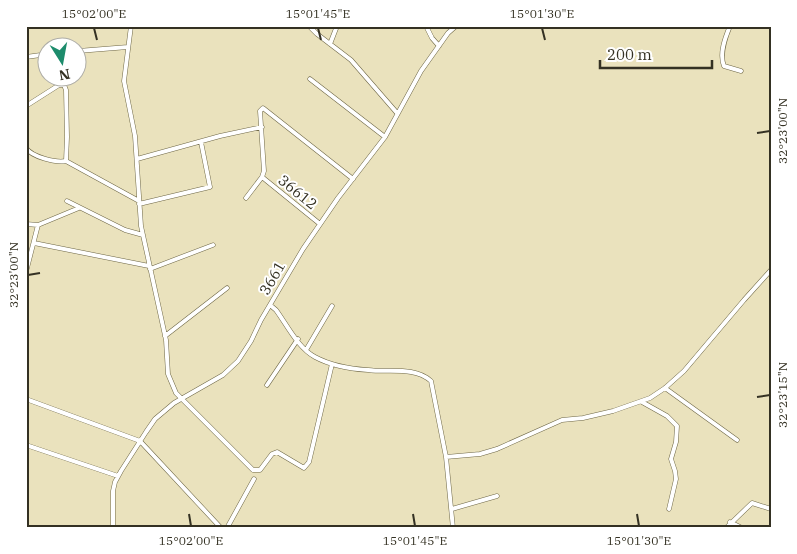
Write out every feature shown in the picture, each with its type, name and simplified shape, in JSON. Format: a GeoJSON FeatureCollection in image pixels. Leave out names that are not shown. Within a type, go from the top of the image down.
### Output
{"type":"FeatureCollection","features":[{"type":"Feature","properties":{"kind":"street"},"geometry":{"type":"LineString","coordinates":[[131,26],[124,81],[133,119],[143,236],[165,336],[168,374],[176,393],[252,470],[260,470],[274,452],[304,468],[309,462],[332,364]]}},
{"type":"Feature","properties":{"kind":"street"},"geometry":{"type":"LineString","coordinates":[[310,26],[351,60],[396,113]]}},
{"type":"Feature","properties":{"kind":"street"},"geometry":{"type":"LineString","coordinates":[[330,44],[337,26]]}},
{"type":"Feature","properties":{"kind":"street"},"geometry":{"type":"LineString","coordinates":[[426,26],[432,38],[439,46]]}},
{"type":"Feature","properties":{"kind":"street","name":"3661"},"geometry":{"type":"LineString","coordinates":[[113,528],[113,491],[118,476],[155,419],[181,397],[216,379],[234,366],[251,341],[302,249],[384,137],[421,71],[448,33],[456,26]]}},
{"type":"Feature","properties":{"kind":"street"},"geometry":{"type":"LineString","coordinates":[[730,26],[724,43],[722,59],[724,66],[741,71]]}},
{"type":"Feature","properties":{"kind":"street"},"geometry":{"type":"LineString","coordinates":[[88,50],[128,47]]}},
{"type":"Feature","properties":{"kind":"street"},"geometry":{"type":"LineString","coordinates":[[310,79],[384,137]]}},
{"type":"Feature","properties":{"kind":"street"},"geometry":{"type":"LineString","coordinates":[[26,106],[59,85],[64,85],[66,90],[66,161]]}},
{"type":"Feature","properties":{"kind":"street"},"geometry":{"type":"LineString","coordinates":[[246,198],[262,177],[264,171],[261,108],[264,108],[353,179]]}},
{"type":"Feature","properties":{"kind":"street"},"geometry":{"type":"LineString","coordinates":[[137,159],[220,136],[262,127]]}},
{"type":"Feature","properties":{"kind":"street"},"geometry":{"type":"LineString","coordinates":[[26,148],[30,154],[58,161],[66,161],[139,203],[210,187],[201,142]]}},
{"type":"Feature","properties":{"kind":"street","name":"36612"},"geometry":{"type":"LineString","coordinates":[[262,177],[320,224]]}},
{"type":"Feature","properties":{"kind":"street"},"geometry":{"type":"LineString","coordinates":[[67,202],[125,230],[143,236]]}},
{"type":"Feature","properties":{"kind":"street"},"geometry":{"type":"LineString","coordinates":[[26,224],[38,225],[79,208]]}},
{"type":"Feature","properties":{"kind":"street"},"geometry":{"type":"LineString","coordinates":[[26,272],[38,225]]}},
{"type":"Feature","properties":{"kind":"street"},"geometry":{"type":"LineString","coordinates":[[34,243],[149,268],[214,245]]}},
{"type":"Feature","properties":{"kind":"street"},"geometry":{"type":"LineString","coordinates":[[446,457],[480,454],[497,449],[562,420],[598,414],[642,402],[665,388],[684,371],[771,270]]}},
{"type":"Feature","properties":{"kind":"street"},"geometry":{"type":"LineString","coordinates":[[165,336],[227,288]]}},
{"type":"Feature","properties":{"kind":"street"},"geometry":{"type":"LineString","coordinates":[[270,305],[276,310],[306,350],[314,357],[332,364],[367,370],[418,373],[425,376],[431,382],[446,457],[452,509],[452,528]]}},
{"type":"Feature","properties":{"kind":"street"},"geometry":{"type":"LineString","coordinates":[[306,350],[332,306]]}},
{"type":"Feature","properties":{"kind":"street"},"geometry":{"type":"LineString","coordinates":[[267,385],[298,339]]}},
{"type":"Feature","properties":{"kind":"street"},"geometry":{"type":"LineString","coordinates":[[665,388],[737,440]]}},
{"type":"Feature","properties":{"kind":"street"},"geometry":{"type":"LineString","coordinates":[[26,399],[140,441],[221,528]]}},
{"type":"Feature","properties":{"kind":"street"},"geometry":{"type":"LineString","coordinates":[[642,402],[667,416],[677,426],[676,442],[671,459],[676,479],[669,509]]}},
{"type":"Feature","properties":{"kind":"street"},"geometry":{"type":"LineString","coordinates":[[26,444],[118,476]]}},
{"type":"Feature","properties":{"kind":"street"},"geometry":{"type":"LineString","coordinates":[[227,528],[254,479]]}},
{"type":"Feature","properties":{"kind":"street"},"geometry":{"type":"LineString","coordinates":[[452,509],[497,496]]}},
{"type":"Feature","properties":{"kind":"street"},"geometry":{"type":"LineString","coordinates":[[726,528],[730,522],[753,502],[771,509]]}},
{"type":"Feature","properties":{"kind":"street"},"geometry":{"type":"LineString","coordinates":[[730,522],[742,528]]}}]}
